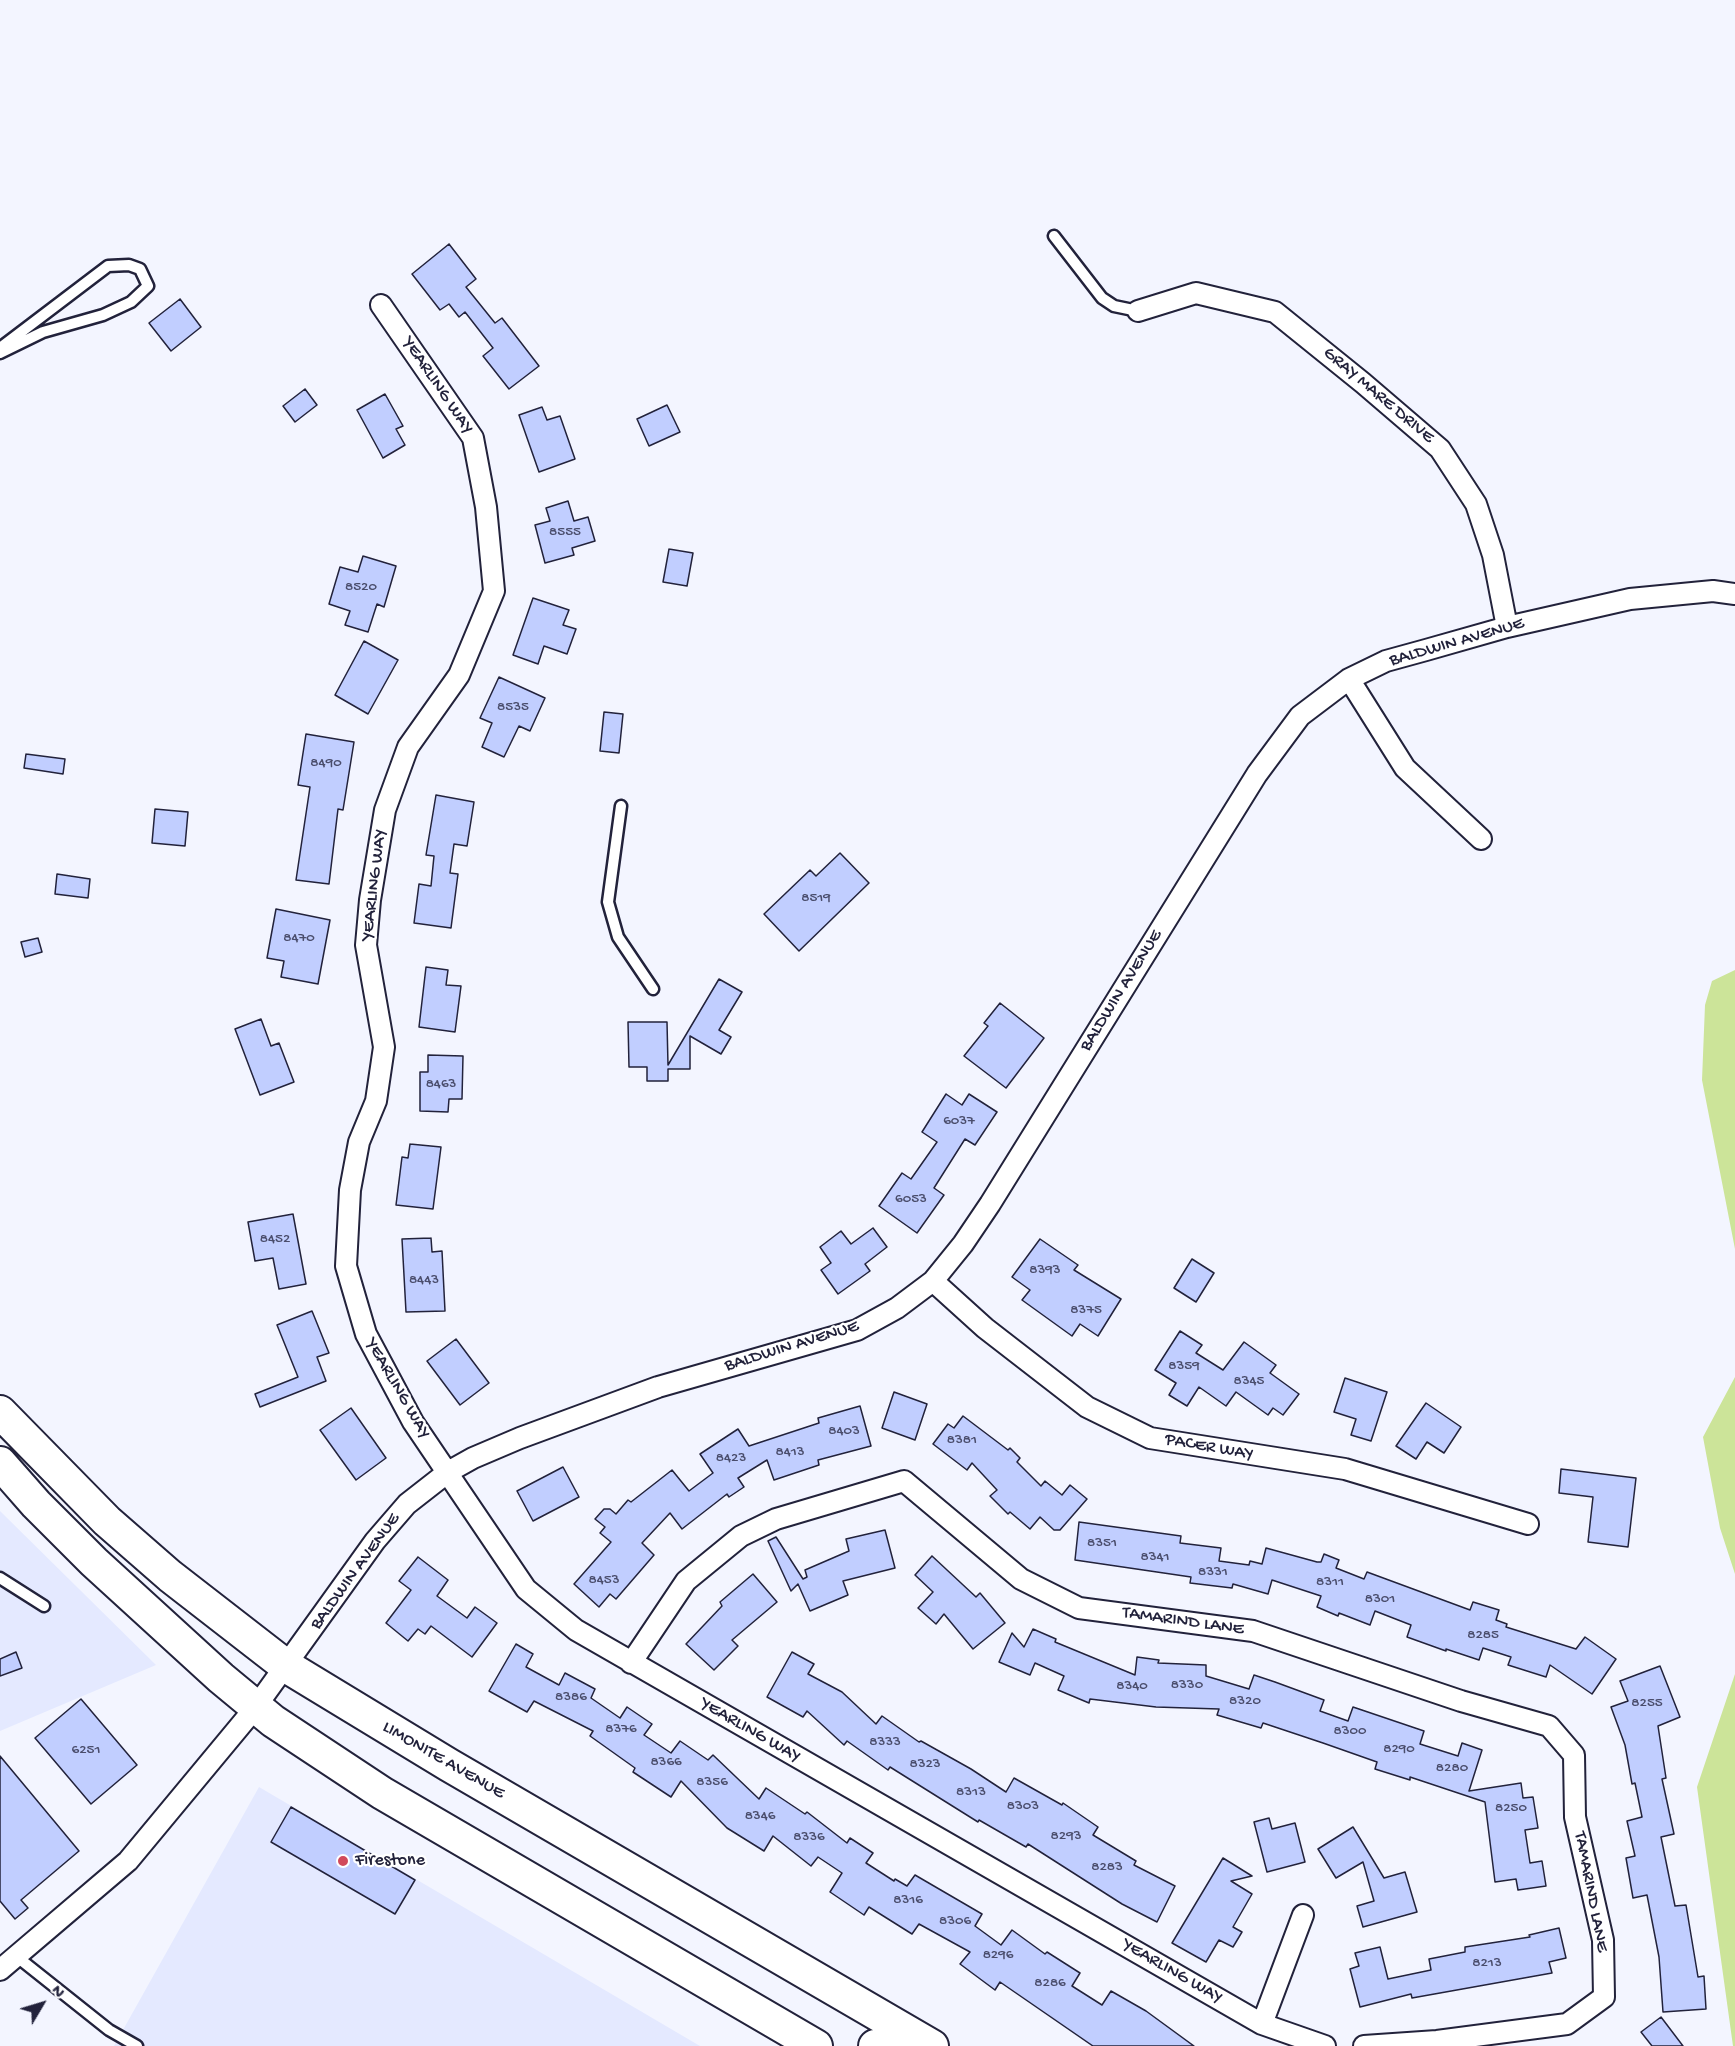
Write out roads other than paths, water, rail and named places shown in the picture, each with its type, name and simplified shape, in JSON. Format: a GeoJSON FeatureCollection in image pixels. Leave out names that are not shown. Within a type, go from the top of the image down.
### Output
{"type":"FeatureCollection","features":[{"type":"Feature","properties":{"kind":"main road","name":"LIMONITE AVENUE"},"geometry":{"type":"LineString","coordinates":[[0,1412],[107,1521],[170,1576],[286,1666],[449,1765],[932,2046]]}},
{"type":"Feature","properties":{"kind":"main road"},"geometry":{"type":"LineString","coordinates":[[0,1463],[36,1504],[94,1562],[255,1708],[382,1793],[816,2046]]}},
{"type":"Feature","properties":{"kind":"main road"},"geometry":{"type":"LineString","coordinates":[[875,2046],[898,2046]]}},
{"type":"Feature","properties":{"kind":"street","name":"GRAY MARE DRIVE"},"geometry":{"type":"LineString","coordinates":[[1138,311],[1196,293],[1275,312],[1440,448],[1476,504],[1493,555],[1507,627]]}},
{"type":"Feature","properties":{"kind":"street","name":"YEARLING WAY"},"geometry":{"type":"LineString","coordinates":[[381,305],[473,438],[486,507],[494,591],[459,675],[408,747],[385,810],[370,900],[366,945],[384,1047],[376,1101],[359,1142],[349,1212],[346,1266],[366,1334],[414,1422],[526,1589],[576,1630],[1262,2024],[1324,2046]]}},
{"type":"Feature","properties":{"kind":"street","name":"BALDWIN AVENUE"},"geometry":{"type":"LineString","coordinates":[[6,1962],[128,1861],[255,1708],[375,1541],[407,1504],[448,1472],[473,1458],[520,1438],[658,1387],[857,1330],[897,1308],[933,1281],[963,1244],[990,1204],[1257,774],[1300,716],[1349,679],[1386,662],[1507,627],[1630,599],[1703,591],[1735,594]]}},
{"type":"Feature","properties":{"kind":"street"},"geometry":{"type":"LineString","coordinates":[[1349,679],[1405,768],[1481,839]]}},
{"type":"Feature","properties":{"kind":"street","name":"PACER WAY"},"geometry":{"type":"LineString","coordinates":[[933,1281],[985,1328],[1087,1407],[1150,1438],[1345,1469],[1528,1524]]}},
{"type":"Feature","properties":{"kind":"street","name":"TAMARIND LANE"},"geometry":{"type":"LineString","coordinates":[[631,1663],[686,1581],[741,1536],[776,1519],[904,1482],[1021,1579],[1079,1608],[1253,1631],[1461,1701],[1549,1726],[1574,1755],[1575,1817],[1603,1940],[1604,1996],[1567,2024],[1437,2044]]}},
{"type":"Feature","properties":{"kind":"street"},"geometry":{"type":"LineString","coordinates":[[1262,2024],[1303,1915]]}},
{"type":"Feature","properties":{"kind":"street"},"geometry":{"type":"LineString","coordinates":[[1364,2046],[1437,2044]]}},
{"type":"Feature","properties":{"kind":"lane"},"geometry":{"type":"LineString","coordinates":[[1054,236],[1102,298],[1114,306],[1138,311]]}},
{"type":"Feature","properties":{"kind":"lane"},"geometry":{"type":"LineString","coordinates":[[0,348],[108,266],[115,263],[140,269],[148,286],[131,302],[103,315],[43,332],[0,353]]}},
{"type":"Feature","properties":{"kind":"lane"},"geometry":{"type":"LineString","coordinates":[[621,806],[608,902],[618,937],[653,989]]}},
{"type":"Feature","properties":{"kind":"lane"},"geometry":{"type":"LineString","coordinates":[[0,1578],[44,1606]]}},
{"type":"Feature","properties":{"kind":"lane"},"geometry":{"type":"LineString","coordinates":[[6,1962],[137,2046]]}},
{"type":"Feature","properties":{"kind":"place","name":"Firestone"},"geometry":{"type":"Point","coordinates":[343,1861]}}]}
